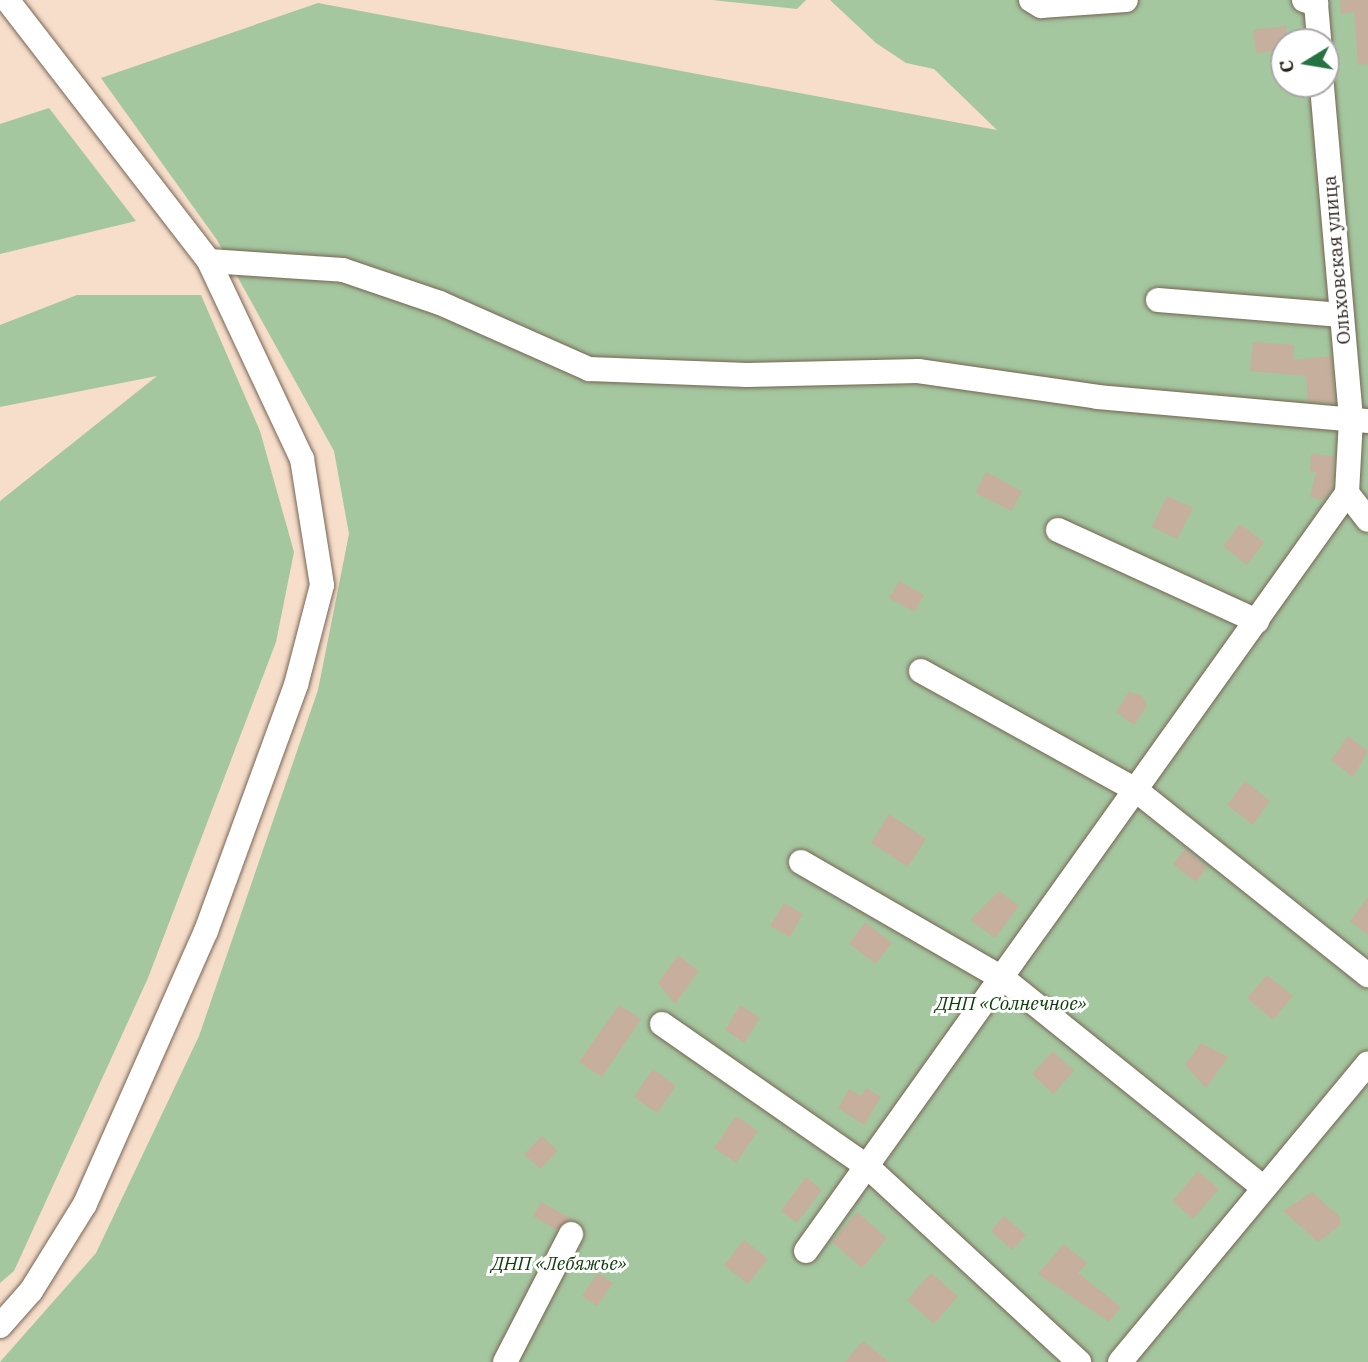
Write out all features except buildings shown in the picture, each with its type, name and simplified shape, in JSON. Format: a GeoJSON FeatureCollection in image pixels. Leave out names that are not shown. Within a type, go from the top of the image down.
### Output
{"type":"FeatureCollection","features":[{"type":"Feature","properties":{"kind":"street"},"geometry":{"type":"LineString","coordinates":[[0,1326],[31,1291],[85,1204],[206,931],[296,685],[322,584],[302,459],[209,261],[8,0]]}},
{"type":"Feature","properties":{"kind":"street"},"geometry":{"type":"LineString","coordinates":[[1031,0],[1041,6],[1126,0]]}},
{"type":"Feature","properties":{"kind":"street"},"geometry":{"type":"LineString","coordinates":[[1304,0],[1316,4],[1318,28]]}},
{"type":"Feature","properties":{"kind":"street","name":"Ольховская улица"},"geometry":{"type":"LineString","coordinates":[[1323,98],[1341,315],[1359,419],[1347,493]]}},
{"type":"Feature","properties":{"kind":"street"},"geometry":{"type":"LineString","coordinates":[[209,261],[344,270],[440,303],[589,369],[747,376],[918,371],[1098,397],[1359,419]]}},
{"type":"Feature","properties":{"kind":"street"},"geometry":{"type":"LineString","coordinates":[[1158,300],[1341,315]]}},
{"type":"Feature","properties":{"kind":"street"},"geometry":{"type":"LineString","coordinates":[[806,1251],[1004,979],[1347,493],[1368,520]]}},
{"type":"Feature","properties":{"kind":"street"},"geometry":{"type":"LineString","coordinates":[[1058,530],[1257,621]]}},
{"type":"Feature","properties":{"kind":"street"},"geometry":{"type":"LineString","coordinates":[[921,671],[1136,790],[1368,975]]}},
{"type":"Feature","properties":{"kind":"street"},"geometry":{"type":"LineString","coordinates":[[801,862],[1004,979],[1261,1186]]}},
{"type":"Feature","properties":{"kind":"street"},"geometry":{"type":"LineString","coordinates":[[662,1024],[869,1168],[1079,1362]]}},
{"type":"Feature","properties":{"kind":"street"},"geometry":{"type":"LineString","coordinates":[[1120,1362],[1261,1186],[1368,1063]]}},
{"type":"Feature","properties":{"kind":"street"},"geometry":{"type":"LineString","coordinates":[[505,1362],[572,1234]]}},
{"type":"Feature","properties":{"kind":"green space"},"geometry":{"type":"Polygon","coordinates":[[[712,0],[806,0],[797,9],[712,0]]]}},
{"type":"Feature","properties":{"kind":"green space"},"geometry":{"type":"Polygon","coordinates":[[[830,0],[1368,0],[1368,1362],[0,1362],[96,1253],[199,1036],[318,690],[349,534],[334,451],[217,240],[101,78],[318,3],[997,130],[934,69],[906,63],[876,43],[830,0]]]}},
{"type":"Feature","properties":{"kind":"green space"},"geometry":{"type":"Polygon","coordinates":[[[49,108],[136,221],[0,254],[0,124],[49,108]]]}},
{"type":"Feature","properties":{"kind":"green space"},"geometry":{"type":"Polygon","coordinates":[[[77,295],[201,295],[260,431],[294,552],[276,642],[148,978],[14,1271],[0,1283],[0,501],[157,376],[0,407],[0,325],[77,295]]]}},
{"type":"Feature","properties":{"kind":"park label","name":"ДНП «Солнечное»"},"geometry":{"type":"Point","coordinates":[1011,1004]}},
{"type":"Feature","properties":{"kind":"park label","name":"ДНП «Лебяжье»"},"geometry":{"type":"Point","coordinates":[559,1264]}}]}
